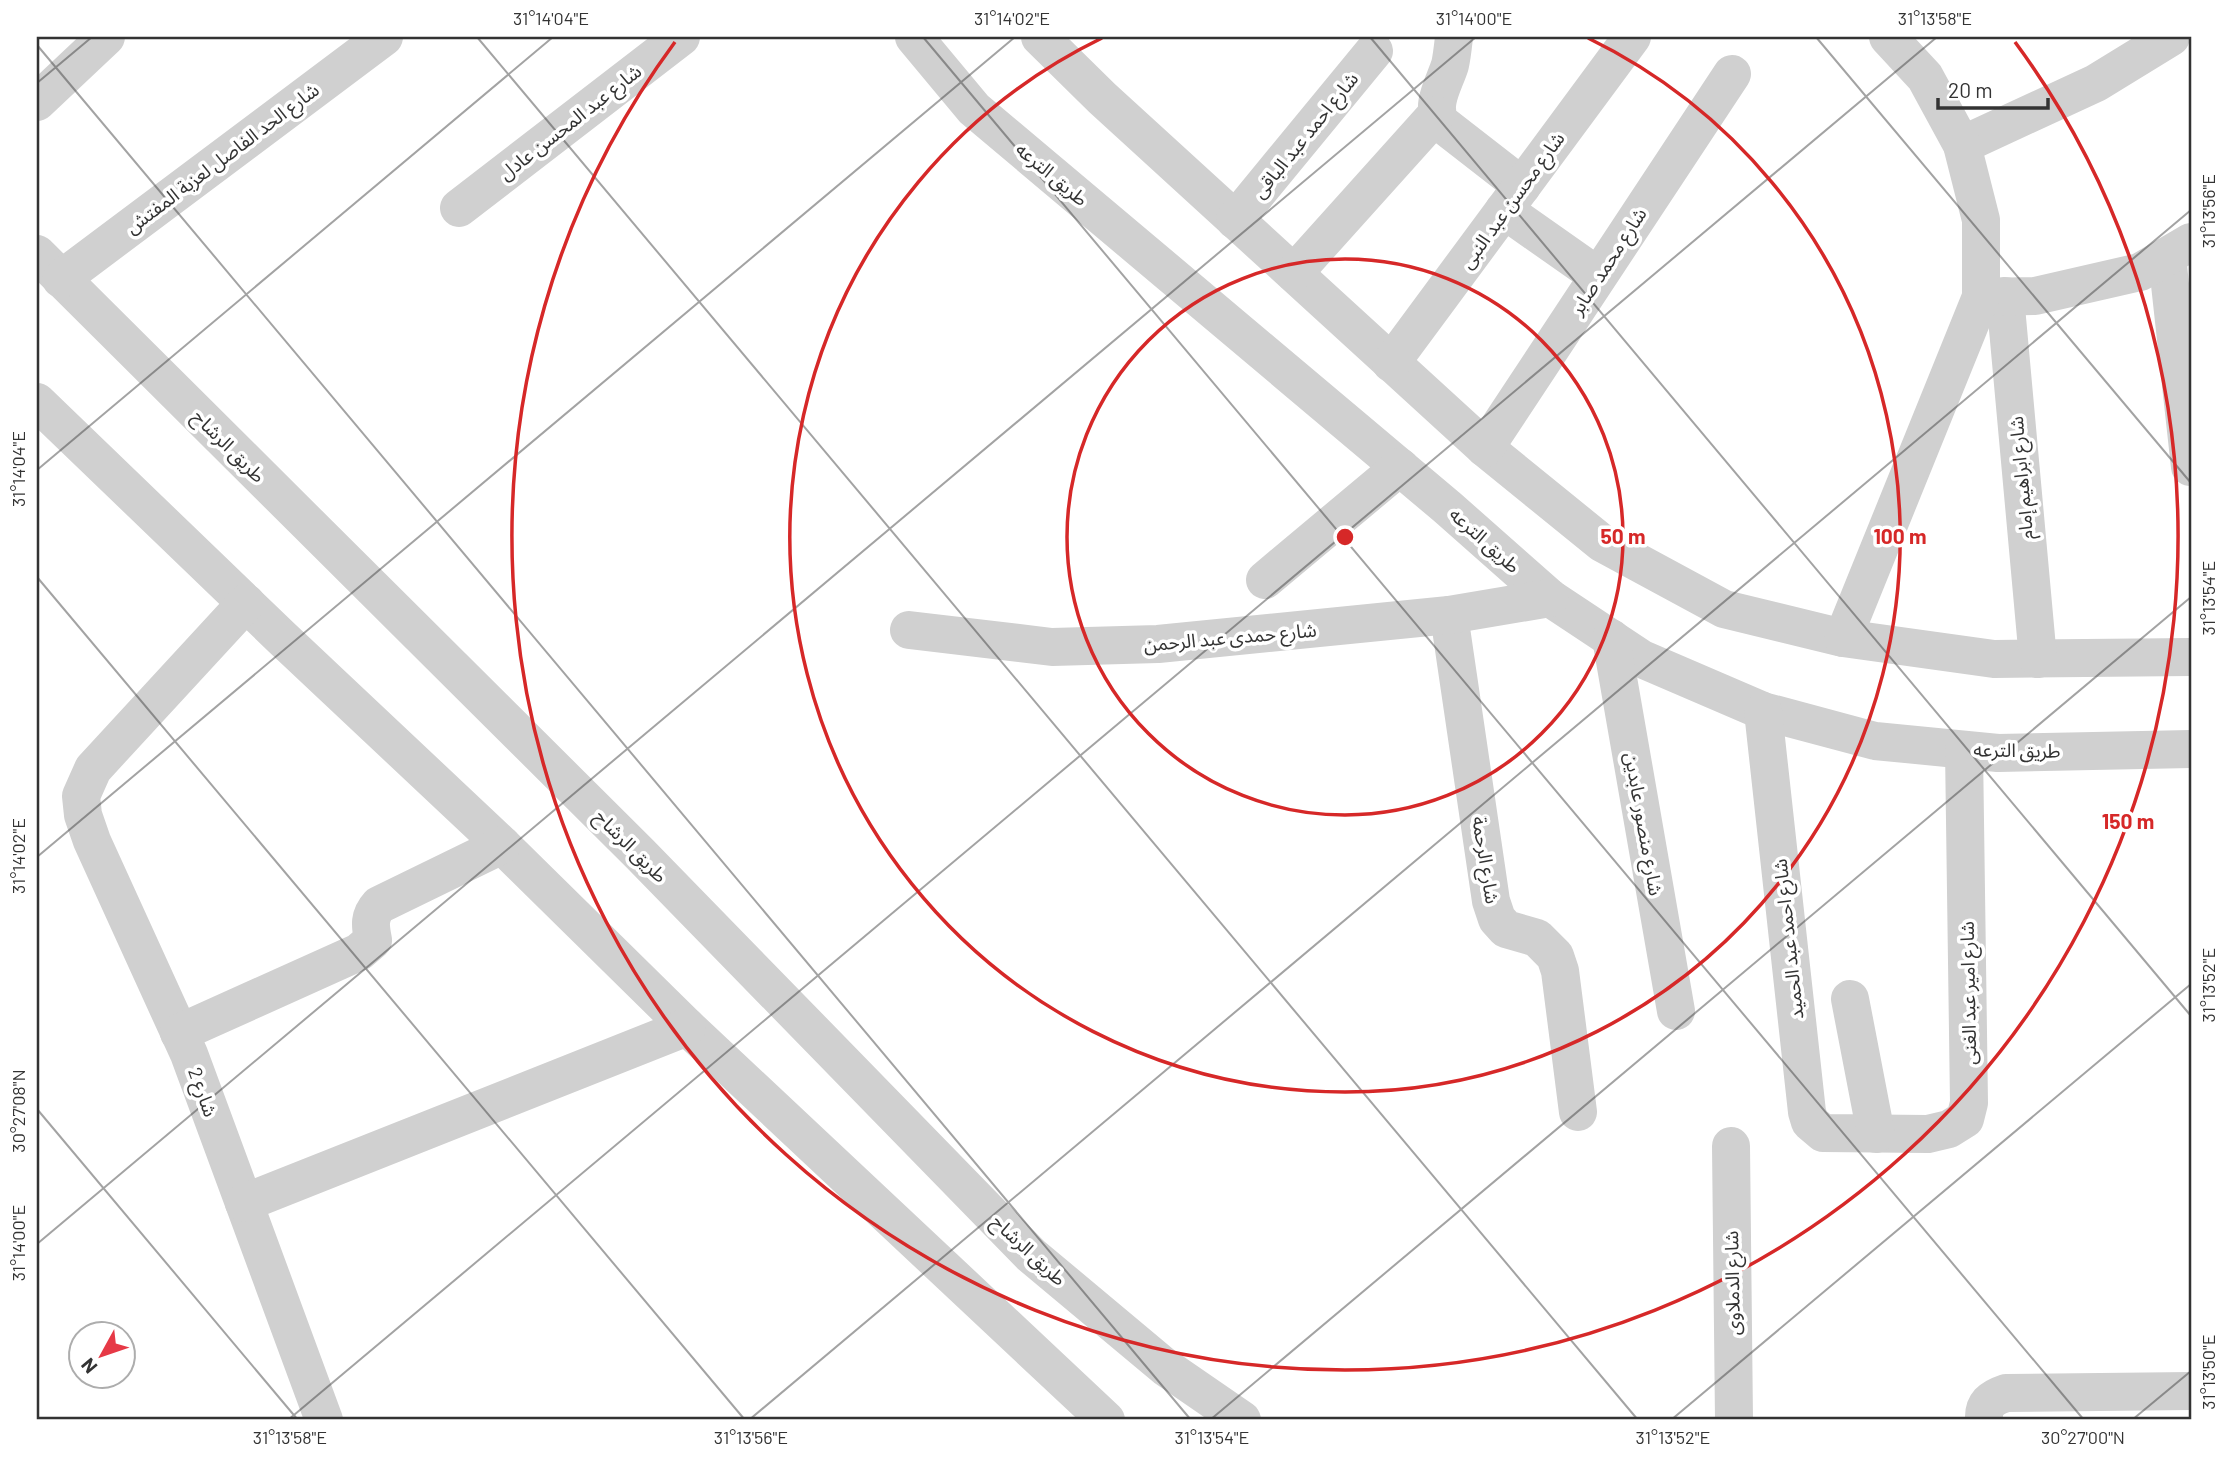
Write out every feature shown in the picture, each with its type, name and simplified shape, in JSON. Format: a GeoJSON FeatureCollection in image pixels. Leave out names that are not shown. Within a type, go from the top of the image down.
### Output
{"type":"FeatureCollection","features":[{"type":"Feature","properties":{"kind":"street"},"geometry":{"type":"LineString","coordinates":[[37,102],[106,37]]}},
{"type":"Feature","properties":{"kind":"street","name":"شارع الحد الفاصل لعزبة المفتش"},"geometry":{"type":"LineString","coordinates":[[49,266],[384,37]]}},
{"type":"Feature","properties":{"kind":"street","name":"شارع عبد المحسن عادل"},"geometry":{"type":"LineString","coordinates":[[458,208],[681,37]]}},
{"type":"Feature","properties":{"kind":"street","name":"طريق الترعه"},"geometry":{"type":"LineString","coordinates":[[914,37],[974,109],[1400,467],[1550,598],[1642,659],[1763,711],[1875,741],[1998,753],[2191,749]]}},
{"type":"Feature","properties":{"kind":"street"},"geometry":{"type":"LineString","coordinates":[[1040,37],[1235,220],[1485,448],[1602,543],[1724,609],[1843,638],[1994,659],[2191,657]]}},
{"type":"Feature","properties":{"kind":"street"},"geometry":{"type":"LineString","coordinates":[[1454,37],[1451,61],[1436,104],[1436,115],[1441,124],[1513,198],[1598,276]]}},
{"type":"Feature","properties":{"kind":"street","name":"شارع محسن عبد النبى"},"geometry":{"type":"LineString","coordinates":[[1391,363],[1632,37]]}},
{"type":"Feature","properties":{"kind":"street","name":"شارع ابراهيم إمام"},"geometry":{"type":"LineString","coordinates":[[1888,37],[1925,77],[1962,145],[1981,219],[2038,659]]}},
{"type":"Feature","properties":{"kind":"street"},"geometry":{"type":"LineString","coordinates":[[1962,145],[2096,83],[2171,37]]}},
{"type":"Feature","properties":{"kind":"street","name":"شارع احمد عبد الباقى"},"geometry":{"type":"LineString","coordinates":[[1235,220],[1374,51]]}},
{"type":"Feature","properties":{"kind":"street","name":"شارع محمد صابر"},"geometry":{"type":"LineString","coordinates":[[1485,448],[1732,74]]}},
{"type":"Feature","properties":{"kind":"street"},"geometry":{"type":"LineString","coordinates":[[1294,273],[1436,115]]}},
{"type":"Feature","properties":{"kind":"street"},"geometry":{"type":"LineString","coordinates":[[1843,638],[1993,297],[2035,296],[2140,272],[2179,250],[2190,467]]}},
{"type":"Feature","properties":{"kind":"street","name":"طريق الرشاح"},"geometry":{"type":"LineString","coordinates":[[49,266],[640,854],[1031,1255],[1165,1367],[1242,1420]]}},
{"type":"Feature","properties":{"kind":"street"},"geometry":{"type":"LineString","coordinates":[[37,402],[502,845],[687,1027],[1093,1408]]}},
{"type":"Feature","properties":{"kind":"street"},"geometry":{"type":"LineString","coordinates":[[1265,580],[1400,467]]}},
{"type":"Feature","properties":{"kind":"street","name":"شارع حمدى عبد الرحمن"},"geometry":{"type":"LineString","coordinates":[[909,630],[1052,647],[1157,644],[1337,628],[1448,615],[1550,598]]}},
{"type":"Feature","properties":{"kind":"street","name":"شارع 2"},"geometry":{"type":"LineString","coordinates":[[246,603],[93,769],[81,796],[83,815],[92,841],[179,1033],[324,1420]]}},
{"type":"Feature","properties":{"kind":"street","name":"شارع الرحمة"},"geometry":{"type":"LineString","coordinates":[[1448,615],[1491,901],[1497,919],[1506,929],[1537,938],[1555,956],[1560,971],[1578,1112]]}},
{"type":"Feature","properties":{"kind":"street","name":"شارع منصور عابدين"},"geometry":{"type":"LineString","coordinates":[[1611,638],[1676,1011]]}},
{"type":"Feature","properties":{"kind":"street","name":"شارع احمد عبد الحميد"},"geometry":{"type":"LineString","coordinates":[[1763,711],[1807,1112],[1810,1122],[1823,1133],[1863,1134]]}},
{"type":"Feature","properties":{"kind":"street","name":"شارع امير عبد الغنى"},"geometry":{"type":"LineString","coordinates":[[1863,1134],[1928,1134],[1949,1129],[1965,1119],[1969,1103],[1964,750]]}},
{"type":"Feature","properties":{"kind":"street"},"geometry":{"type":"LineString","coordinates":[[179,1033],[359,952],[373,940],[370,925],[372,913],[379,905],[502,845]]}},
{"type":"Feature","properties":{"kind":"street"},"geometry":{"type":"LineString","coordinates":[[1850,999],[1863,1134]]}},
{"type":"Feature","properties":{"kind":"street"},"geometry":{"type":"LineString","coordinates":[[244,1203],[687,1027]]}},
{"type":"Feature","properties":{"kind":"street","name":"شارع الدملاوى"},"geometry":{"type":"LineString","coordinates":[[1731,1146],[1734,1420]]}},
{"type":"Feature","properties":{"kind":"street"},"geometry":{"type":"LineString","coordinates":[[1984,1420],[1984,1409],[1992,1398],[2006,1393],[2191,1391]]}}]}
